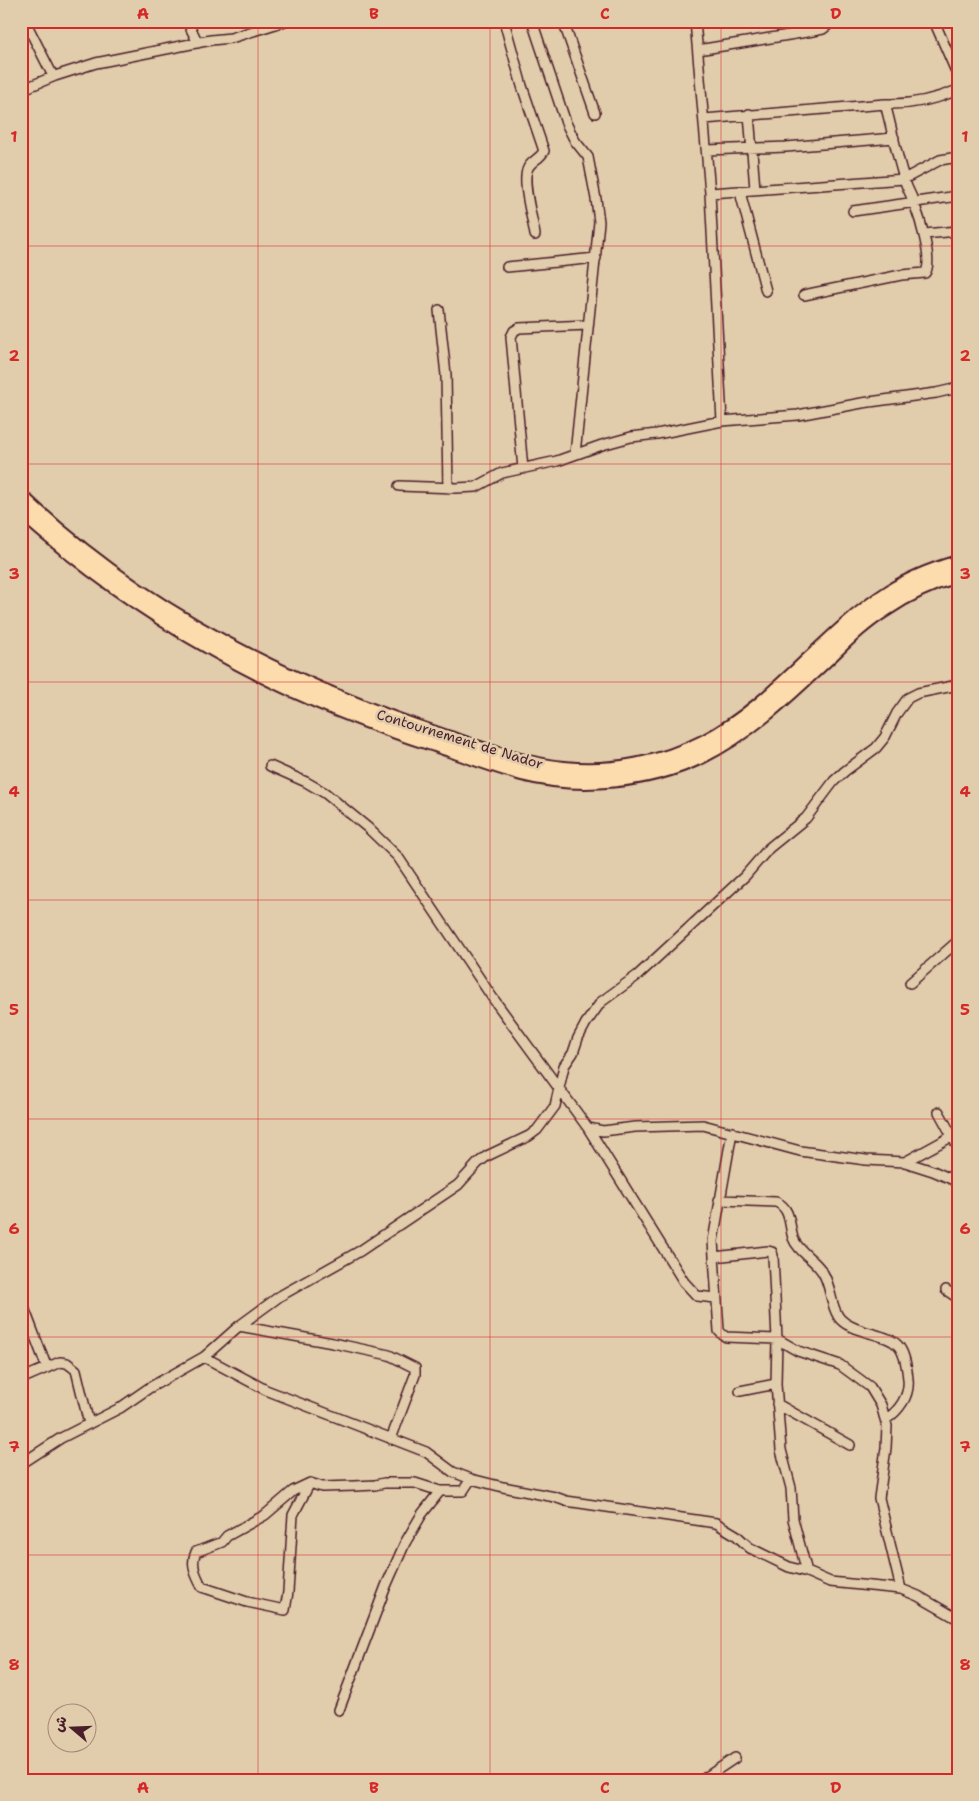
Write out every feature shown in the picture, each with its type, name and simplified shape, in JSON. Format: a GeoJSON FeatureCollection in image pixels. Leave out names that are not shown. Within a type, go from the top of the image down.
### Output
{"type":"FeatureCollection","features":[{"type":"Feature","properties":{"kind":"highway","name":"Contournement de Nador"},"geometry":{"type":"LineString","coordinates":[[21,497],[66,536],[135,588],[192,625],[260,663],[330,695],[397,721],[528,763],[566,769],[632,767],[662,760],[702,744],[750,713],[850,622],[878,600],[915,579],[940,568],[958,563]]}},
{"type":"Feature","properties":{"kind":"highway","name":"Contournement de Nador"},"geometry":{"type":"LineString","coordinates":[[21,511],[58,544],[120,591],[186,634],[255,672],[326,705],[394,731],[524,773],[568,780],[613,779],[657,772],[699,757],[738,735],[778,704],[857,630],[883,609],[912,592],[958,575]]}},
{"type":"Feature","properties":{"kind":"street"},"geometry":{"type":"LineString","coordinates":[[25,21],[52,74],[55,76]]}},
{"type":"Feature","properties":{"kind":"street"},"geometry":{"type":"LineString","coordinates":[[187,21],[198,43]]}},
{"type":"Feature","properties":{"kind":"street"},"geometry":{"type":"LineString","coordinates":[[21,90],[55,76],[96,63],[211,40],[231,38],[285,21]]}},
{"type":"Feature","properties":{"kind":"street"},"geometry":{"type":"LineString","coordinates":[[504,21],[522,86],[544,151],[541,157],[532,162],[525,177],[535,235]]}},
{"type":"Feature","properties":{"kind":"street"},"geometry":{"type":"LineString","coordinates":[[532,21],[566,123],[575,141],[588,157],[599,222],[575,454]]}},
{"type":"Feature","properties":{"kind":"street"},"geometry":{"type":"LineString","coordinates":[[563,21],[595,113]]}},
{"type":"Feature","properties":{"kind":"street"},"geometry":{"type":"LineString","coordinates":[[695,21],[710,193],[722,422]]}},
{"type":"Feature","properties":{"kind":"street"},"geometry":{"type":"LineString","coordinates":[[698,50],[813,32],[826,28],[826,21]]}},
{"type":"Feature","properties":{"kind":"street"},"geometry":{"type":"LineString","coordinates":[[934,21],[958,76]]}},
{"type":"Feature","properties":{"kind":"street"},"geometry":{"type":"LineString","coordinates":[[704,119],[749,114],[905,104],[941,97],[958,90]]}},
{"type":"Feature","properties":{"kind":"street"},"geometry":{"type":"LineString","coordinates":[[804,295],[925,273],[927,270],[928,263],[924,234],[914,202],[904,179],[885,104]]}},
{"type":"Feature","properties":{"kind":"street"},"geometry":{"type":"LineString","coordinates":[[749,114],[755,189]]}},
{"type":"Feature","properties":{"kind":"street"},"geometry":{"type":"LineString","coordinates":[[707,150],[786,147],[894,138]]}},
{"type":"Feature","properties":{"kind":"street"},"geometry":{"type":"LineString","coordinates":[[710,193],[904,179],[940,160],[958,157]]}},
{"type":"Feature","properties":{"kind":"street"},"geometry":{"type":"LineString","coordinates":[[740,192],[766,291]]}},
{"type":"Feature","properties":{"kind":"street"},"geometry":{"type":"LineString","coordinates":[[853,211],[958,196]]}},
{"type":"Feature","properties":{"kind":"street"},"geometry":{"type":"LineString","coordinates":[[924,234],[958,231]]}},
{"type":"Feature","properties":{"kind":"street"},"geometry":{"type":"LineString","coordinates":[[507,267],[596,258]]}},
{"type":"Feature","properties":{"kind":"street"},"geometry":{"type":"LineString","coordinates":[[440,310],[446,374],[448,488]]}},
{"type":"Feature","properties":{"kind":"street"},"geometry":{"type":"LineString","coordinates":[[522,469],[511,337],[514,331],[519,328],[588,325]]}},
{"type":"Feature","properties":{"kind":"street"},"geometry":{"type":"LineString","coordinates":[[399,486],[476,487],[497,474],[522,469],[631,437],[722,422],[798,415],[958,388]]}},
{"type":"Feature","properties":{"kind":"street"},"geometry":{"type":"LineString","coordinates":[[21,1464],[61,1438],[120,1408],[149,1388],[204,1357],[239,1326],[280,1296],[360,1251],[458,1185],[487,1156],[529,1136],[537,1130],[555,1106],[564,1066],[573,1053],[586,1023],[601,1002],[638,975],[746,876],[769,848],[806,818],[834,781],[876,748],[885,737],[899,708],[908,698],[918,692],[958,685]]}},
{"type":"Feature","properties":{"kind":"street"},"geometry":{"type":"LineString","coordinates":[[270,766],[306,782],[325,793],[361,822],[398,857],[469,965],[588,1128],[684,1282],[697,1296],[716,1298]]}},
{"type":"Feature","properties":{"kind":"street"},"geometry":{"type":"LineString","coordinates":[[910,983],[958,940]]}},
{"type":"Feature","properties":{"kind":"street"},"geometry":{"type":"LineString","coordinates":[[939,1112],[955,1135],[958,1147]]}},
{"type":"Feature","properties":{"kind":"street"},"geometry":{"type":"LineString","coordinates":[[588,1128],[603,1131],[635,1127],[703,1125],[800,1151],[866,1160],[905,1162],[958,1182]]}},
{"type":"Feature","properties":{"kind":"street"},"geometry":{"type":"LineString","coordinates":[[732,1132],[713,1241],[719,1330],[723,1336],[777,1340],[798,1351],[840,1365],[870,1387],[881,1405],[887,1430],[879,1498],[901,1589]]}},
{"type":"Feature","properties":{"kind":"street"},"geometry":{"type":"LineString","coordinates":[[905,1162],[955,1135]]}},
{"type":"Feature","properties":{"kind":"street"},"geometry":{"type":"LineString","coordinates":[[719,1200],[781,1203],[787,1212],[795,1243],[823,1273],[835,1310],[841,1320],[850,1326],[895,1342],[901,1348],[905,1355],[909,1384],[906,1396],[898,1409],[885,1420]]}},
{"type":"Feature","properties":{"kind":"street"},"geometry":{"type":"LineString","coordinates":[[714,1257],[768,1251],[772,1253],[780,1450],[791,1488],[793,1519],[807,1572]]}},
{"type":"Feature","properties":{"kind":"street"},"geometry":{"type":"LineString","coordinates":[[946,1290],[958,1298]]}},
{"type":"Feature","properties":{"kind":"street"},"geometry":{"type":"LineString","coordinates":[[21,1300],[47,1368]]}},
{"type":"Feature","properties":{"kind":"street"},"geometry":{"type":"LineString","coordinates":[[239,1326],[389,1355],[415,1368],[415,1375],[391,1439]]}},
{"type":"Feature","properties":{"kind":"street"},"geometry":{"type":"LineString","coordinates":[[204,1357],[266,1390],[426,1452],[453,1472],[471,1479],[566,1501],[716,1523],[736,1535],[750,1548],[789,1567],[830,1582],[901,1589],[918,1596],[958,1620]]}},
{"type":"Feature","properties":{"kind":"street"},"geometry":{"type":"LineString","coordinates":[[21,1379],[64,1362],[76,1370],[89,1424]]}},
{"type":"Feature","properties":{"kind":"street"},"geometry":{"type":"LineString","coordinates":[[740,1390],[776,1384]]}},
{"type":"Feature","properties":{"kind":"street"},"geometry":{"type":"LineString","coordinates":[[777,1404],[850,1445]]}},
{"type":"Feature","properties":{"kind":"street"},"geometry":{"type":"LineString","coordinates":[[310,1483],[293,1515],[285,1610],[247,1602],[202,1586],[196,1575],[193,1559],[196,1552],[222,1542],[227,1536],[265,1515],[292,1491],[310,1483],[322,1486],[355,1486],[384,1483],[415,1484],[440,1491],[463,1491],[471,1479]]}},
{"type":"Feature","properties":{"kind":"street"},"geometry":{"type":"LineString","coordinates":[[338,1710],[386,1586],[405,1543],[422,1514],[440,1491]]}},
{"type":"Feature","properties":{"kind":"street"},"geometry":{"type":"LineString","coordinates":[[702,1780],[735,1758]]}}]}
